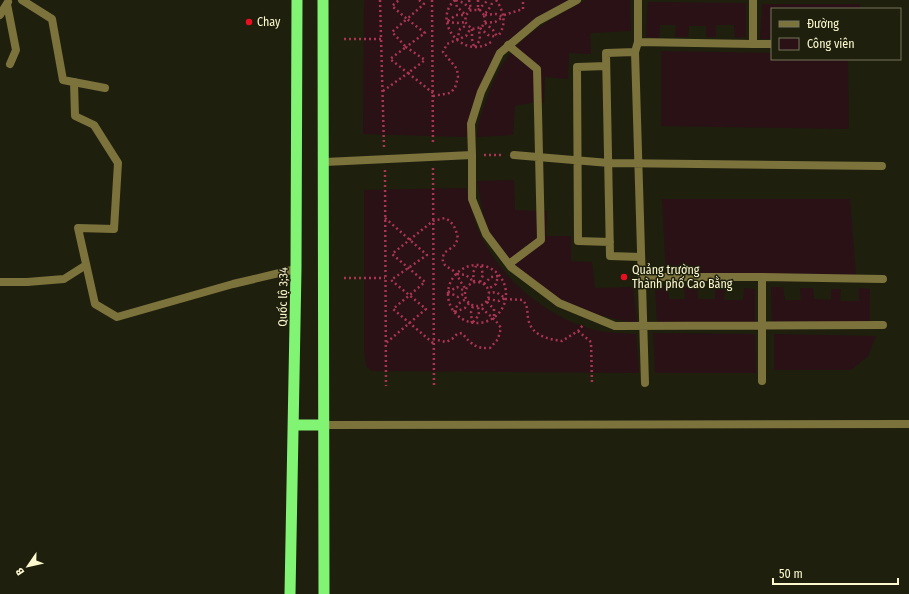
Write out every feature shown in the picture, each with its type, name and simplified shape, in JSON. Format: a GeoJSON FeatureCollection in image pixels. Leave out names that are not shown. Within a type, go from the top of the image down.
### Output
{"type":"FeatureCollection","features":[{"type":"Feature","properties":{"kind":"highway","name":"Quốc lộ 3;34"},"geometry":{"type":"LineString","coordinates":[[290,594],[296,269],[297,0]]}},
{"type":"Feature","properties":{"kind":"highway"},"geometry":{"type":"LineString","coordinates":[[324,0],[324,594]]}},
{"type":"Feature","properties":{"kind":"highway"},"geometry":{"type":"LineString","coordinates":[[294,425],[323,425]]}},
{"type":"Feature","properties":{"kind":"street"},"geometry":{"type":"LineString","coordinates":[[22,0],[52,19],[63,80],[105,88]]}},
{"type":"Feature","properties":{"kind":"street"},"geometry":{"type":"LineString","coordinates":[[577,0],[538,21],[500,53],[480,92],[471,124],[472,199],[486,234],[509,264],[560,303],[615,326],[883,325]]}},
{"type":"Feature","properties":{"kind":"street"},"geometry":{"type":"LineString","coordinates":[[638,0],[638,42],[635,52],[645,383]]}},
{"type":"Feature","properties":{"kind":"street"},"geometry":{"type":"LineString","coordinates":[[753,0],[753,44]]}},
{"type":"Feature","properties":{"kind":"street"},"geometry":{"type":"LineString","coordinates":[[0,15],[8,2]]}},
{"type":"Feature","properties":{"kind":"street"},"geometry":{"type":"LineString","coordinates":[[8,2],[16,50],[10,64]]}},
{"type":"Feature","properties":{"kind":"street"},"geometry":{"type":"LineString","coordinates":[[638,42],[771,44]]}},
{"type":"Feature","properties":{"kind":"street"},"geometry":{"type":"LineString","coordinates":[[508,45],[537,69],[540,240],[509,264]]}},
{"type":"Feature","properties":{"kind":"street"},"geometry":{"type":"LineString","coordinates":[[635,52],[606,53],[610,256],[642,257]]}},
{"type":"Feature","properties":{"kind":"street"},"geometry":{"type":"LineString","coordinates":[[606,66],[577,67],[578,241],[610,242]]}},
{"type":"Feature","properties":{"kind":"street"},"geometry":{"type":"LineString","coordinates":[[74,82],[75,116],[94,126],[118,163],[114,229],[78,228],[95,304],[117,317],[233,284],[296,269]]}},
{"type":"Feature","properties":{"kind":"street"},"geometry":{"type":"LineString","coordinates":[[325,162],[472,155]]}},
{"type":"Feature","properties":{"kind":"street"},"geometry":{"type":"LineString","coordinates":[[514,155],[608,162],[882,166]]}},
{"type":"Feature","properties":{"kind":"street"},"geometry":{"type":"LineString","coordinates":[[0,282],[27,282],[64,279],[86,265]]}},
{"type":"Feature","properties":{"kind":"street"},"geometry":{"type":"LineString","coordinates":[[642,277],[883,279]]}},
{"type":"Feature","properties":{"kind":"street"},"geometry":{"type":"LineString","coordinates":[[762,278],[762,381]]}},
{"type":"Feature","properties":{"kind":"street"},"geometry":{"type":"LineString","coordinates":[[323,425],[909,424]]}},
{"type":"Feature","properties":{"kind":"path"},"geometry":{"type":"LineString","coordinates":[[380,0],[385,159],[386,386]]}},
{"type":"Feature","properties":{"kind":"path"},"geometry":{"type":"LineString","coordinates":[[399,0],[392,6],[425,33],[390,59],[433,95],[450,93],[455,88],[458,77],[457,69],[443,52],[447,44],[466,36],[472,28]]}},
{"type":"Feature","properties":{"kind":"path"},"geometry":{"type":"LineString","coordinates":[[383,92],[425,60],[406,47],[392,32],[424,4],[419,0]]}},
{"type":"Feature","properties":{"kind":"path"},"geometry":{"type":"LineString","coordinates":[[432,0],[434,385]]}},
{"type":"Feature","properties":{"kind":"path"},"geometry":{"type":"LineString","coordinates":[[455,0],[464,3],[471,10]]}},
{"type":"Feature","properties":{"kind":"path"},"geometry":{"type":"LineString","coordinates":[[455,0],[457,7],[466,15]]}},
{"type":"Feature","properties":{"kind":"path"},"geometry":{"type":"LineString","coordinates":[[455,0],[448,11],[447,22],[449,29],[457,40],[469,47],[487,45],[497,37],[503,24],[504,16],[501,6],[496,0]]}},
{"type":"Feature","properties":{"kind":"path"},"geometry":{"type":"LineString","coordinates":[[469,0],[471,10]]}},
{"type":"Feature","properties":{"kind":"path"},"geometry":{"type":"LineString","coordinates":[[478,0],[478,10]]}},
{"type":"Feature","properties":{"kind":"path"},"geometry":{"type":"LineString","coordinates":[[478,10],[488,0]]}},
{"type":"Feature","properties":{"kind":"path"},"geometry":{"type":"LineString","coordinates":[[484,23],[484,15],[491,6],[493,0]]}},
{"type":"Feature","properties":{"kind":"path"},"geometry":{"type":"LineString","coordinates":[[474,47],[480,40],[479,28],[484,23],[495,22],[504,16],[523,9],[523,0]]}},
{"type":"Feature","properties":{"kind":"path"},"geometry":{"type":"LineString","coordinates":[[466,23],[466,15],[471,10],[478,10],[484,15],[496,14],[504,16]]}},
{"type":"Feature","properties":{"kind":"path"},"geometry":{"type":"LineString","coordinates":[[447,22],[456,15],[466,15]]}},
{"type":"Feature","properties":{"kind":"path"},"geometry":{"type":"LineString","coordinates":[[447,22],[466,23],[472,28],[479,28],[488,35],[497,37]]}},
{"type":"Feature","properties":{"kind":"path"},"geometry":{"type":"LineString","coordinates":[[457,40],[460,28],[466,23]]}},
{"type":"Feature","properties":{"kind":"path"},"geometry":{"type":"LineString","coordinates":[[484,23],[493,30],[497,37]]}},
{"type":"Feature","properties":{"kind":"path"},"geometry":{"type":"LineString","coordinates":[[472,28],[474,47]]}},
{"type":"Feature","properties":{"kind":"path"},"geometry":{"type":"LineString","coordinates":[[344,39],[382,39]]}},
{"type":"Feature","properties":{"kind":"path"},"geometry":{"type":"LineString","coordinates":[[472,155],[514,155]]}},
{"type":"Feature","properties":{"kind":"path"},"geometry":{"type":"LineString","coordinates":[[385,218],[427,255],[391,280],[426,309],[386,343]]}},
{"type":"Feature","properties":{"kind":"path"},"geometry":{"type":"LineString","coordinates":[[434,344],[393,309],[425,282],[392,254],[433,221],[445,218],[451,221],[456,229],[458,239],[454,246],[444,253],[442,259],[445,265],[456,274],[465,291],[466,299],[469,303],[474,306],[479,306],[488,301],[499,301],[505,298]]}},
{"type":"Feature","properties":{"kind":"path"},"geometry":{"type":"LineString","coordinates":[[469,266],[476,266],[488,268],[498,276],[504,285],[505,298],[502,308],[494,317],[479,324],[461,319],[454,312],[449,304],[448,292],[449,285],[456,274],[469,266]]}},
{"type":"Feature","properties":{"kind":"path"},"geometry":{"type":"LineString","coordinates":[[474,282],[473,273],[476,266]]}},
{"type":"Feature","properties":{"kind":"path"},"geometry":{"type":"LineString","coordinates":[[480,282],[483,275],[481,266]]}},
{"type":"Feature","properties":{"kind":"path"},"geometry":{"type":"LineString","coordinates":[[456,274],[466,275],[474,282],[484,284],[489,293],[488,301],[494,308],[494,317]]}},
{"type":"Feature","properties":{"kind":"path"},"geometry":{"type":"LineString","coordinates":[[484,284],[491,277],[498,276]]}},
{"type":"Feature","properties":{"kind":"path"},"geometry":{"type":"LineString","coordinates":[[488,289],[496,284],[498,276]]}},
{"type":"Feature","properties":{"kind":"path"},"geometry":{"type":"LineString","coordinates":[[344,278],[386,278]]}},
{"type":"Feature","properties":{"kind":"path"},"geometry":{"type":"LineString","coordinates":[[448,292],[458,297],[474,282]]}},
{"type":"Feature","properties":{"kind":"path"},"geometry":{"type":"LineString","coordinates":[[448,292],[457,287],[465,291]]}},
{"type":"Feature","properties":{"kind":"path"},"geometry":{"type":"LineString","coordinates":[[489,293],[496,292],[505,298],[523,300],[528,307],[528,318],[532,328],[544,338],[562,341],[578,331],[591,316]]}},
{"type":"Feature","properties":{"kind":"path"},"geometry":{"type":"LineString","coordinates":[[454,312],[458,304],[466,299]]}},
{"type":"Feature","properties":{"kind":"path"},"geometry":{"type":"LineString","coordinates":[[454,312],[465,308],[469,303]]}},
{"type":"Feature","properties":{"kind":"path"},"geometry":{"type":"LineString","coordinates":[[472,323],[471,312],[474,306]]}},
{"type":"Feature","properties":{"kind":"path"},"geometry":{"type":"LineString","coordinates":[[434,339],[446,342],[457,334],[462,333],[478,348],[490,348],[498,339],[501,328],[494,317],[485,312],[479,306]]}},
{"type":"Feature","properties":{"kind":"path"},"geometry":{"type":"LineString","coordinates":[[472,323],[479,315],[479,306]]}},
{"type":"Feature","properties":{"kind":"path"},"geometry":{"type":"LineString","coordinates":[[578,331],[591,342],[592,383]]}},
{"type":"Feature","properties":{"kind":"green space"},"geometry":{"type":"Polygon","coordinates":[[[364,0],[575,0],[508,41],[478,94],[466,137],[363,134],[364,0]]]}},
{"type":"Feature","properties":{"kind":"green space"},"geometry":{"type":"Polygon","coordinates":[[[586,0],[630,0],[631,31],[590,33],[591,54],[569,53],[568,79],[545,77],[544,103],[535,102],[515,106],[513,135],[477,137],[480,119],[494,81],[503,64],[513,50],[537,29],[586,0]]]}},
{"type":"Feature","properties":{"kind":"green space"},"geometry":{"type":"Polygon","coordinates":[[[648,2],[746,3],[746,37],[735,38],[734,25],[716,25],[716,37],[706,37],[706,26],[689,26],[688,37],[675,37],[676,25],[660,25],[659,38],[646,37],[648,2]]]}},
{"type":"Feature","properties":{"kind":"green space"},"geometry":{"type":"Polygon","coordinates":[[[762,4],[860,4],[860,8],[771,8],[771,39],[760,39],[762,4]]]}},
{"type":"Feature","properties":{"kind":"green space"},"geometry":{"type":"Polygon","coordinates":[[[661,51],[771,53],[771,60],[848,60],[849,129],[661,126],[661,51]]]}},
{"type":"Feature","properties":{"kind":"green space"},"geometry":{"type":"Polygon","coordinates":[[[514,180],[515,210],[547,211],[546,236],[571,236],[571,261],[592,262],[595,288],[633,287],[637,323],[600,315],[554,297],[533,281],[502,251],[487,227],[477,181],[514,180]]]}},
{"type":"Feature","properties":{"kind":"green space"},"geometry":{"type":"Polygon","coordinates":[[[466,188],[473,216],[479,232],[498,264],[510,278],[538,303],[571,321],[600,331],[636,334],[639,373],[372,371],[366,366],[364,350],[364,190],[466,188]]]}},
{"type":"Feature","properties":{"kind":"green space"},"geometry":{"type":"Polygon","coordinates":[[[662,199],[850,199],[856,275],[666,274],[662,199]]]}},
{"type":"Feature","properties":{"kind":"green space"},"geometry":{"type":"Polygon","coordinates":[[[668,286],[669,299],[685,299],[684,287],[697,288],[698,299],[715,299],[715,288],[725,288],[724,300],[743,300],[744,288],[755,289],[755,323],[657,322],[655,287],[668,286]]]}},
{"type":"Feature","properties":{"kind":"green space"},"geometry":{"type":"Polygon","coordinates":[[[771,287],[783,287],[785,300],[801,300],[800,288],[813,288],[814,299],[831,300],[831,289],[841,289],[840,301],[859,301],[859,288],[870,289],[870,323],[772,323],[771,287]]]}},
{"type":"Feature","properties":{"kind":"green space"},"geometry":{"type":"Polygon","coordinates":[[[653,333],[755,334],[756,373],[655,373],[653,333]]]}},
{"type":"Feature","properties":{"kind":"green space"},"geometry":{"type":"Polygon","coordinates":[[[774,334],[876,336],[868,356],[851,370],[774,370],[774,334]]]}},
{"type":"Feature","properties":{"kind":"place","name":"Chay"},"geometry":{"type":"Point","coordinates":[249,22]}},
{"type":"Feature","properties":{"kind":"place","name":"Quảng trường Thành phố Cao Bằng"},"geometry":{"type":"Point","coordinates":[624,277]}}]}
